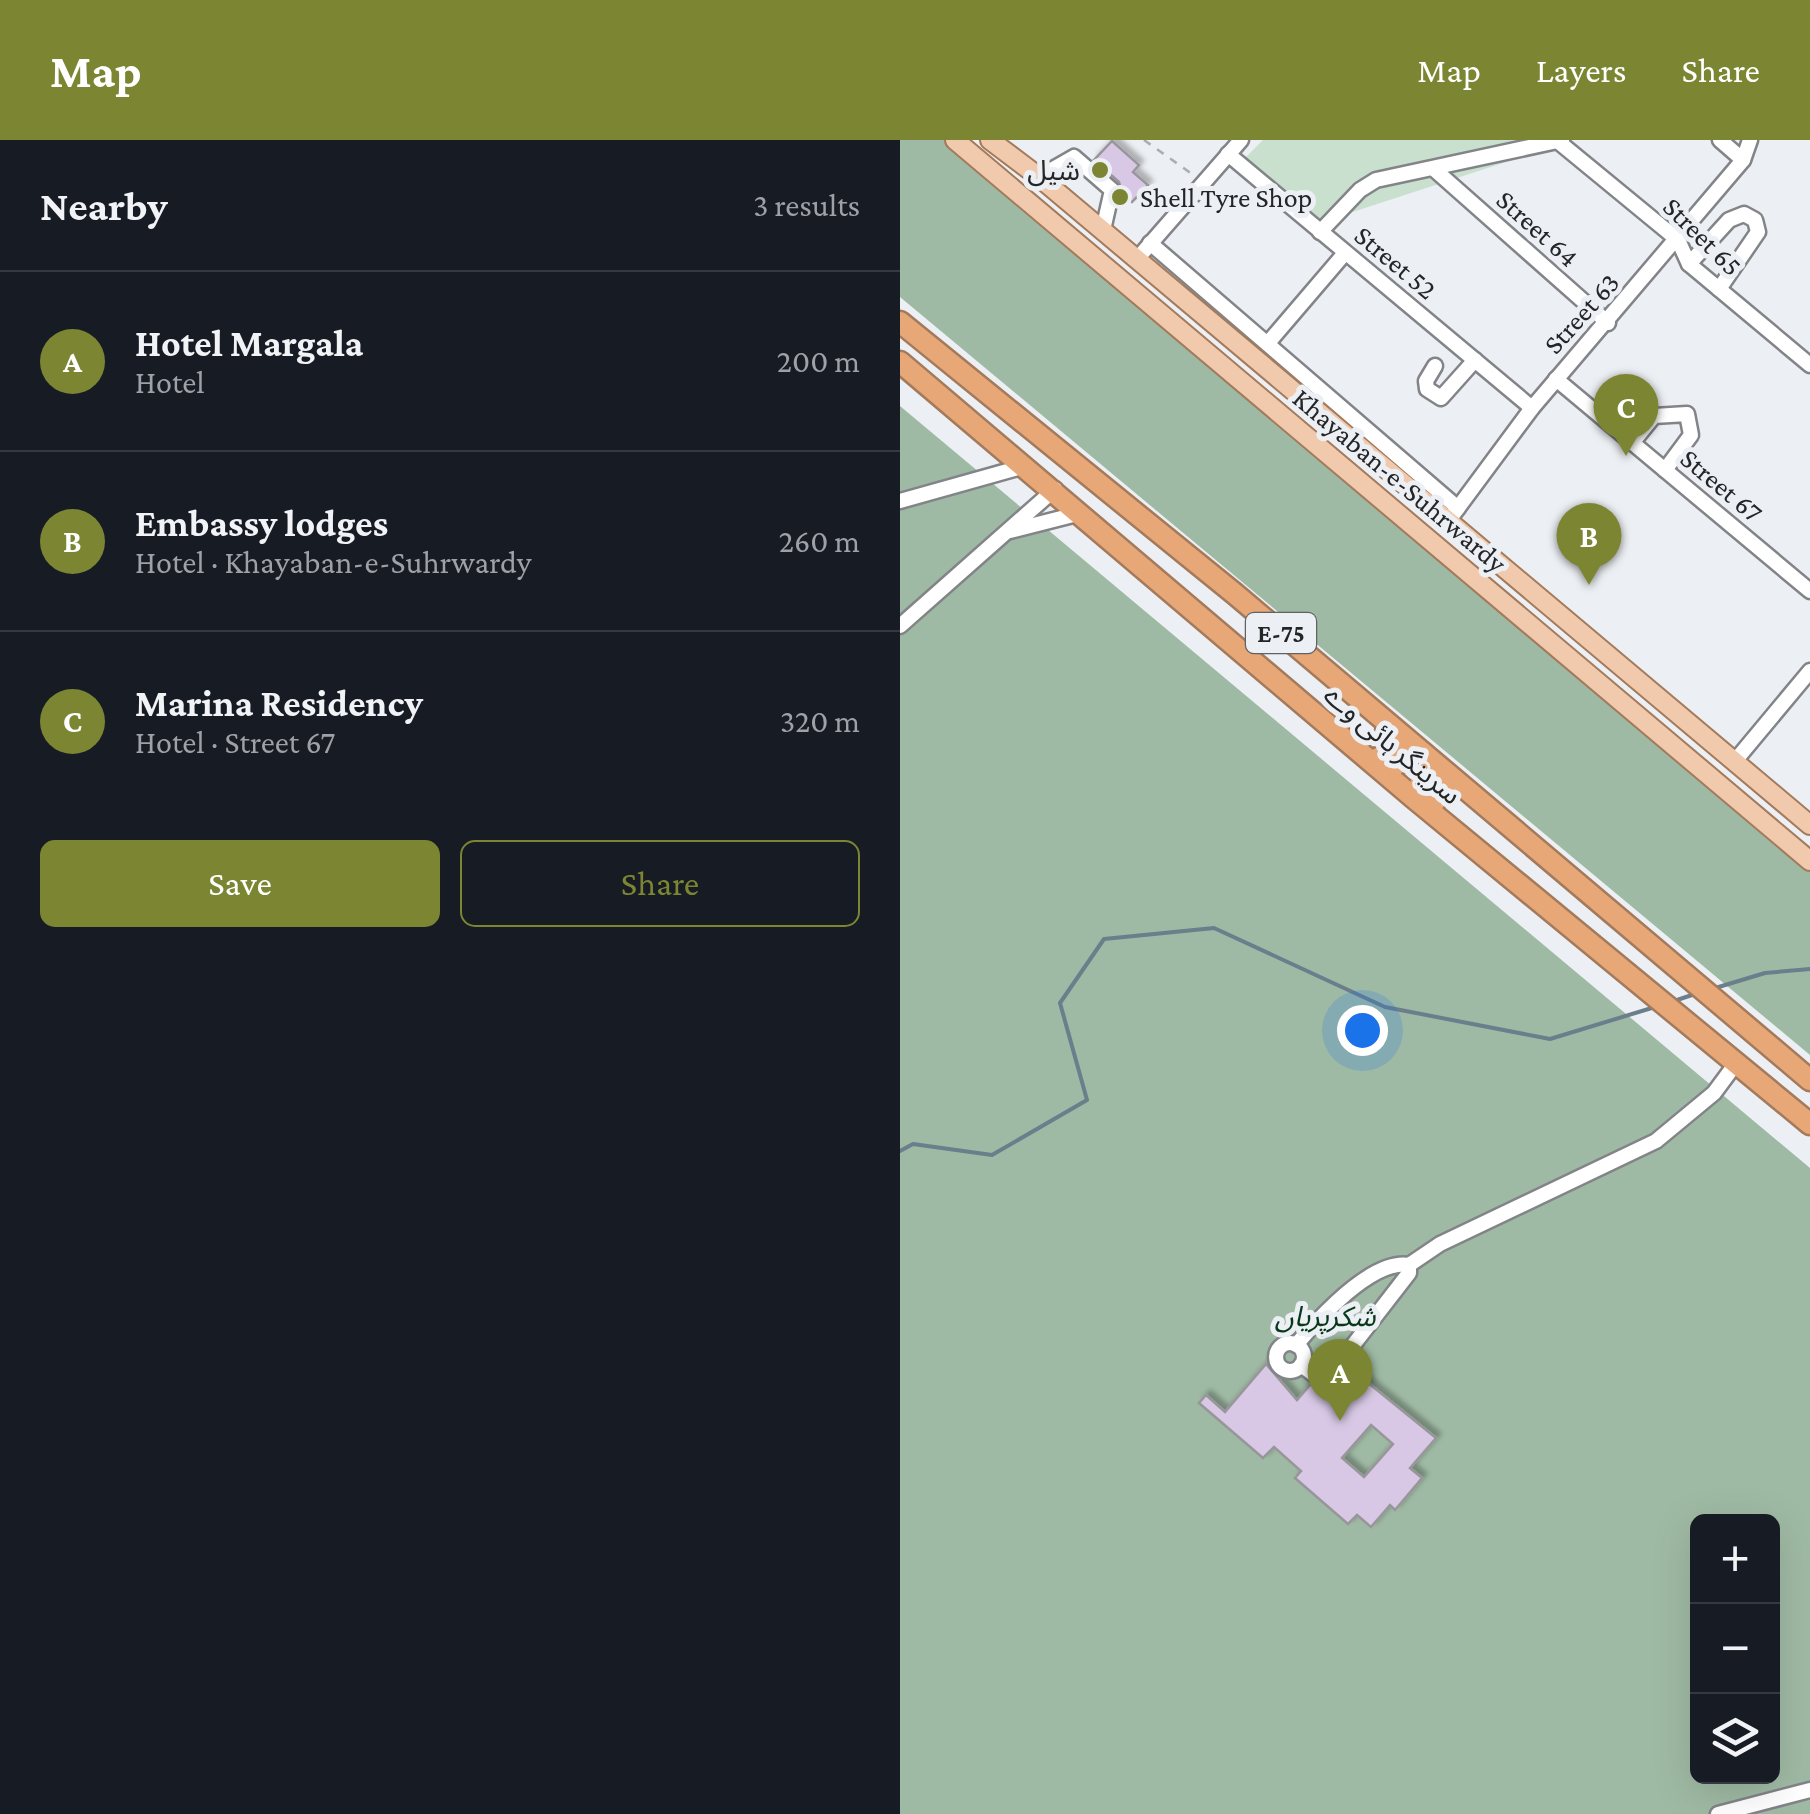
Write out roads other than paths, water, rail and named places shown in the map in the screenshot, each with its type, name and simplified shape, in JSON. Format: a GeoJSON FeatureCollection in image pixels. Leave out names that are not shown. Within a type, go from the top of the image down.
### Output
{"type":"FeatureCollection","features":[{"type":"Feature","properties":{"kind":"highway","name":"سرینگر ہائی وے"},"geometry":{"type":"LineString","coordinates":[[900,322],[1235,594],[1810,1080]]}},
{"type":"Feature","properties":{"kind":"highway","name":"سرینگر ہائی وے"},"geometry":{"type":"LineString","coordinates":[[900,362],[1810,1124]]}},
{"type":"Feature","properties":{"kind":"highway"},"geometry":{"type":"LineString","coordinates":[[1188,607],[1222,625],[1385,764],[1401,764],[1402,749],[1262,630],[1235,594]]}},
{"type":"Feature","properties":{"kind":"highway"},"geometry":{"type":"LineString","coordinates":[[1611,960],[1588,932],[1424,795],[1420,779],[1436,776],[1576,893],[1616,916]]}},
{"type":"Feature","properties":{"kind":"main road","name":"Khayaban-e-Suhrwardy"},"geometry":{"type":"LineString","coordinates":[[956,140],[1810,861]]}},
{"type":"Feature","properties":{"kind":"main road","name":"Khayaban-e-Suhrwardy"},"geometry":{"type":"LineString","coordinates":[[992,142],[1040,176],[1234,344],[1454,514],[1810,825]]}},
{"type":"Feature","properties":{"kind":"main road"},"geometry":{"type":"LineString","coordinates":[[980,160],[992,142]]}},
{"type":"Feature","properties":{"kind":"main road"},"geometry":{"type":"LineString","coordinates":[[1218,362],[1234,344]]}},
{"type":"Feature","properties":{"kind":"street"},"geometry":{"type":"LineString","coordinates":[[1137,259],[1242,140]]}},
{"type":"Feature","properties":{"kind":"street"},"geometry":{"type":"LineString","coordinates":[[1720,140],[1743,160]]}},
{"type":"Feature","properties":{"kind":"street","name":"Street 63"},"geometry":{"type":"LineString","coordinates":[[1454,514],[1532,408],[1743,160],[1750,140]]}},
{"type":"Feature","properties":{"kind":"street"},"geometry":{"type":"LineString","coordinates":[[1320,232],[1360,190],[1376,180],[1561,141]]}},
{"type":"Feature","properties":{"kind":"street","name":"Street 65"},"geometry":{"type":"LineString","coordinates":[[1561,141],[1678,240],[1690,264],[1810,364]]}},
{"type":"Feature","properties":{"kind":"street","name":"Street 52"},"geometry":{"type":"LineString","coordinates":[[1228,154],[1532,408]]}},
{"type":"Feature","properties":{"kind":"street"},"geometry":{"type":"LineString","coordinates":[[1040,176],[1074,158],[1112,190],[1103,230]]}},
{"type":"Feature","properties":{"kind":"street","name":"Street 64"},"geometry":{"type":"LineString","coordinates":[[1435,170],[1608,323]]}},
{"type":"Feature","properties":{"kind":"street"},"geometry":{"type":"LineString","coordinates":[[1690,264],[1729,220],[1744,214],[1754,220],[1758,232],[1750,248],[1718,289]]}},
{"type":"Feature","properties":{"kind":"street"},"geometry":{"type":"LineString","coordinates":[[1150,243],[1268,343],[1454,514]]}},
{"type":"Feature","properties":{"kind":"street"},"geometry":{"type":"LineString","coordinates":[[1268,343],[1345,253]]}},
{"type":"Feature","properties":{"kind":"street"},"geometry":{"type":"LineString","coordinates":[[1435,366],[1426,381],[1427,388],[1441,398],[1475,360]]}},
{"type":"Feature","properties":{"kind":"street","name":"Street 67"},"geometry":{"type":"LineString","coordinates":[[1556,379],[1810,591]]}},
{"type":"Feature","properties":{"kind":"street"},"geometry":{"type":"LineString","coordinates":[[1632,443],[1654,416],[1687,414],[1690,436],[1665,470]]}},
{"type":"Feature","properties":{"kind":"street"},"geometry":{"type":"LineString","coordinates":[[900,501],[1025,466]]}},
{"type":"Feature","properties":{"kind":"street"},"geometry":{"type":"LineString","coordinates":[[900,626],[1054,490]]}},
{"type":"Feature","properties":{"kind":"street"},"geometry":{"type":"LineString","coordinates":[[1007,532],[1082,513]]}},
{"type":"Feature","properties":{"kind":"street"},"geometry":{"type":"LineString","coordinates":[[1735,761],[1810,671]]}},
{"type":"Feature","properties":{"kind":"street"},"geometry":{"type":"LineString","coordinates":[[1409,1264],[1409,1273],[1347,1353],[1324,1376],[1301,1365],[1285,1370],[1276,1360],[1280,1348],[1296,1345],[1340,1298],[1397,1263],[1409,1264],[1440,1244],[1656,1141],[1714,1094],[1737,1062]]}},
{"type":"Feature","properties":{"kind":"street"},"geometry":{"type":"LineString","coordinates":[[1296,1345],[1302,1353],[1301,1365]]}},
{"type":"Feature","properties":{"kind":"street"},"geometry":{"type":"LineString","coordinates":[[1718,1814],[1810,1790]]}},
{"type":"Feature","properties":{"kind":"waterway"},"geometry":{"type":"LineString","coordinates":[[900,1151],[913,1144],[992,1155],[1087,1100],[1060,1003],[1104,939],[1214,928],[1385,1007],[1550,1039],[1655,1007]]}},
{"type":"Feature","properties":{"kind":"waterway"},"geometry":{"type":"LineString","coordinates":[[1712,989],[1765,973],[1810,969]]}},
{"type":"Feature","properties":{"kind":"waterway"},"geometry":{"type":"LineString","coordinates":[[1674,1001],[1698,993]]}},
{"type":"Feature","properties":{"kind":"place","name":"شیل"},"geometry":{"type":"Point","coordinates":[1100,170]}},
{"type":"Feature","properties":{"kind":"place","name":"Shell Tyre Shop"},"geometry":{"type":"Point","coordinates":[1120,197]}},
{"type":"Feature","properties":{"kind":"place","name":"Marina Residency"},"geometry":{"type":"Point","coordinates":[1626,456]}},
{"type":"Feature","properties":{"kind":"place","name":"Embassy lodges"},"geometry":{"type":"Point","coordinates":[1589,585]}},
{"type":"Feature","properties":{"kind":"place","name":"Hotel Margala"},"geometry":{"type":"Point","coordinates":[1340,1421]}},
{"type":"Feature","properties":{"kind":"park label","name":"شکرپریاں"},"geometry":{"type":"Point","coordinates":[1325,1316]}}]}
